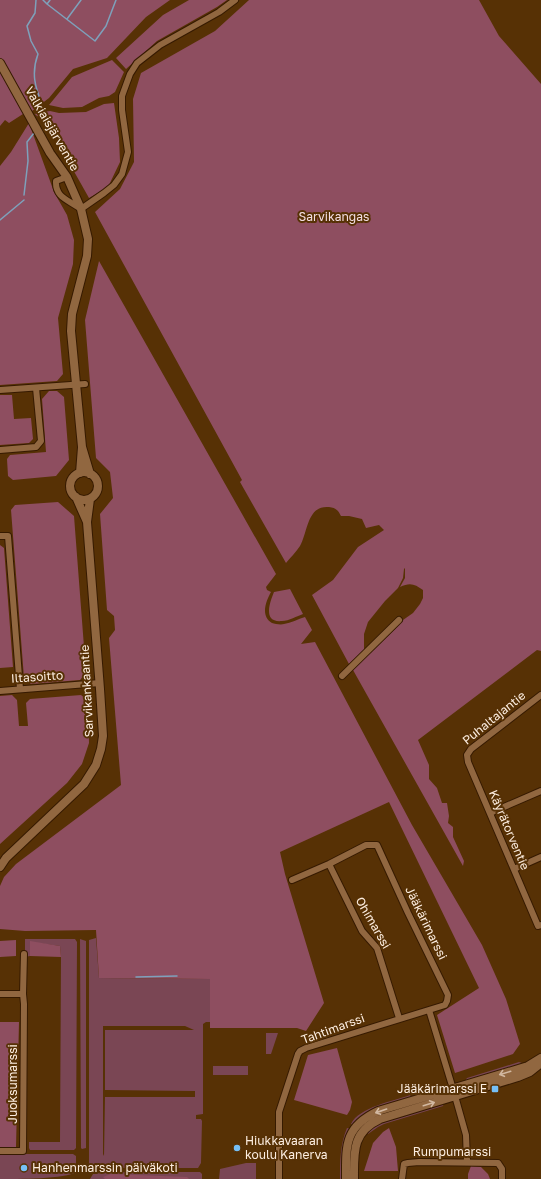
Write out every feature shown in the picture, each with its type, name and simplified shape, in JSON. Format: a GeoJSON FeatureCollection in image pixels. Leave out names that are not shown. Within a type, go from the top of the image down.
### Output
{"type":"FeatureCollection","features":[{"type":"Feature","properties":{"kind":"street"},"geometry":{"type":"LineString","coordinates":[[67,177],[56,181],[58,194],[81,209],[114,185],[122,174],[128,152],[122,110],[122,96],[130,74],[137,63],[160,44],[219,12],[235,0]]}},
{"type":"Feature","properties":{"kind":"street","name":"Valkiaisjärventie"},"geometry":{"type":"LineString","coordinates":[[0,63],[46,146],[67,177],[81,209]]}},
{"type":"Feature","properties":{"kind":"street","name":"Sarvikankaantie"},"geometry":{"type":"LineString","coordinates":[[81,209],[88,239],[87,256],[72,314],[71,331],[82,447],[80,473],[75,476],[71,484],[72,493],[76,497],[87,522]]}},
{"type":"Feature","properties":{"kind":"street"},"geometry":{"type":"LineString","coordinates":[[0,390],[85,384]]}},
{"type":"Feature","properties":{"kind":"street"},"geometry":{"type":"LineString","coordinates":[[0,450],[36,447],[39,445],[41,441],[36,388]]}},
{"type":"Feature","properties":{"kind":"street","name":"Sarvikankaantie"},"geometry":{"type":"LineString","coordinates":[[0,867],[6,858],[84,784],[96,766],[101,749],[103,736],[100,683],[87,522],[90,499],[97,491],[98,486],[94,477],[90,474],[82,447]]}},
{"type":"Feature","properties":{"kind":"street"},"geometry":{"type":"LineString","coordinates":[[80,473],[83,472],[90,474]]}},
{"type":"Feature","properties":{"kind":"street"},"geometry":{"type":"LineString","coordinates":[[76,497],[82,500],[90,499]]}},
{"type":"Feature","properties":{"kind":"street"},"geometry":{"type":"LineString","coordinates":[[0,536],[8,536],[20,689]]}},
{"type":"Feature","properties":{"kind":"street"},"geometry":{"type":"LineString","coordinates":[[342,676],[399,620]]}},
{"type":"Feature","properties":{"kind":"street","name":"Iltasoitto"},"geometry":{"type":"LineString","coordinates":[[0,691],[100,683]]}},
{"type":"Feature","properties":{"kind":"street","name":"Puhaltajantie"},"geometry":{"type":"LineString","coordinates":[[468,762],[467,755],[471,749],[541,695]]}},
{"type":"Feature","properties":{"kind":"street","name":"Käyrätorventie"},"geometry":{"type":"LineString","coordinates":[[468,762],[540,925],[541,933]]}},
{"type":"Feature","properties":{"kind":"street"},"geometry":{"type":"LineString","coordinates":[[490,813],[541,791]]}},
{"type":"Feature","properties":{"kind":"street","name":"Jääkärimarssi"},"geometry":{"type":"LineString","coordinates":[[292,880],[329,864],[366,845],[377,845],[448,995],[448,1001],[445,1005],[429,1010]]}},
{"type":"Feature","properties":{"kind":"street"},"geometry":{"type":"LineString","coordinates":[[514,869],[541,857]]}},
{"type":"Feature","properties":{"kind":"street","name":"Ohimarssi"},"geometry":{"type":"LineString","coordinates":[[329,864],[362,931],[377,948],[399,1018]]}},
{"type":"Feature","properties":{"kind":"street","name":"Juoksumarssi"},"geometry":{"type":"LineString","coordinates":[[0,1151],[23,1151],[24,954]]}},
{"type":"Feature","properties":{"kind":"street"},"geometry":{"type":"LineString","coordinates":[[0,994],[23,994]]}},
{"type":"Feature","properties":{"kind":"street"},"geometry":{"type":"LineString","coordinates":[[429,1010],[466,1135],[467,1162]]}},
{"type":"Feature","properties":{"kind":"street","name":"Tahtimarssi"},"geometry":{"type":"LineString","coordinates":[[279,1179],[279,1112],[300,1051],[399,1018],[429,1010]]}},
{"type":"Feature","properties":{"kind":"street"},"geometry":{"type":"LineString","coordinates":[[354,1179],[355,1147],[361,1133],[368,1125],[380,1119],[528,1066],[541,1058]]}},
{"type":"Feature","properties":{"kind":"street"},"geometry":{"type":"LineString","coordinates":[[346,1179],[347,1144],[354,1129],[364,1119],[378,1111],[518,1078],[530,1072],[541,1063]]}},
{"type":"Feature","properties":{"kind":"street","name":"Rumpumarssi"},"geometry":{"type":"LineString","coordinates":[[402,1179],[404,1164],[408,1162],[498,1163],[502,1169],[502,1179]]}},
{"type":"Feature","properties":{"kind":"shaded area"},"geometry":{"type":"Polygon","coordinates":[[[96,938],[99,978],[210,979],[210,1022],[203,1024],[203,1114],[196,1115],[196,1119],[201,1119],[202,1121],[201,1163],[198,1168],[89,1169],[89,940],[96,938]],[[103,1026],[104,1156],[105,1097],[195,1097],[195,1091],[105,1090],[105,1030],[194,1030],[185,1026],[103,1026]]]}},
{"type":"Feature","properties":{"kind":"shaded area"},"geometry":{"type":"Polygon","coordinates":[[[25,939],[75,939],[77,942],[76,1148],[74,1150],[30,1150],[29,1148],[29,1142],[60,1142],[61,957],[60,946],[30,942],[30,956],[25,957],[25,939]]]}},
{"type":"Feature","properties":{"kind":"shaded area"},"geometry":{"type":"Polygon","coordinates":[[[80,939],[86,941],[86,1148],[82,1149],[81,1148],[80,939]]]}},
{"type":"Feature","properties":{"kind":"shaded area"},"geometry":{"type":"Polygon","coordinates":[[[266,1033],[278,1033],[271,1054],[266,1054],[266,1033]]]}},
{"type":"Feature","properties":{"kind":"shaded area"},"geometry":{"type":"Polygon","coordinates":[[[519,1062],[525,1064],[465,1081],[467,1078],[519,1062]]]}},
{"type":"Feature","properties":{"kind":"shaded area"},"geometry":{"type":"Polygon","coordinates":[[[213,1066],[248,1066],[248,1075],[213,1075],[213,1066]]]}},
{"type":"Feature","properties":{"kind":"shaded area"},"geometry":{"type":"Polygon","coordinates":[[[410,1095],[411,1097],[354,1126],[351,1124],[361,1113],[369,1109],[410,1095]]]}},
{"type":"Feature","properties":{"kind":"shaded area"},"geometry":{"type":"Polygon","coordinates":[[[444,1103],[443,1106],[384,1124],[366,1134],[374,1124],[444,1103]]]}},
{"type":"Feature","properties":{"kind":"shaded area"},"geometry":{"type":"Polygon","coordinates":[[[347,1128],[352,1129],[344,1179],[340,1179],[340,1159],[347,1128]]]}},
{"type":"Feature","properties":{"kind":"shaded area"},"geometry":{"type":"Polygon","coordinates":[[[0,1154],[73,1154],[76,1156],[76,1172],[63,1176],[29,1179],[0,1179],[0,1154]]]}},
{"type":"Feature","properties":{"kind":"shaded area"},"geometry":{"type":"Polygon","coordinates":[[[246,1163],[256,1163],[256,1179],[219,1179],[220,1169],[246,1163]]]}},
{"type":"Feature","properties":{"kind":"shaded area"},"geometry":{"type":"Polygon","coordinates":[[[109,1172],[200,1172],[202,1174],[202,1179],[90,1179],[93,1174],[109,1172]]]}},
{"type":"Feature","properties":{"kind":"green space"},"geometry":{"type":"Polygon","coordinates":[[[0,0],[170,0],[146,17],[107,58],[73,69],[49,98],[32,111],[23,114],[9,123],[5,120],[0,126],[0,0]]]}},
{"type":"Feature","properties":{"kind":"green space"},"geometry":{"type":"Polygon","coordinates":[[[189,0],[227,0],[157,41],[126,69],[116,58],[163,15],[189,0]]]}},
{"type":"Feature","properties":{"kind":"green space","name":"Sarvikangas"},"geometry":{"type":"Polygon","coordinates":[[[249,0],[479,0],[499,36],[541,84],[541,651],[537,650],[418,740],[429,765],[429,779],[437,788],[442,803],[447,803],[449,816],[448,823],[453,827],[453,837],[464,861],[463,866],[353,670],[403,620],[413,613],[423,598],[423,590],[412,584],[400,587],[405,578],[405,568],[403,578],[398,588],[368,622],[364,634],[364,650],[349,664],[312,595],[333,580],[358,547],[384,530],[379,525],[366,528],[362,519],[341,516],[338,511],[329,507],[316,510],[309,520],[300,546],[286,563],[240,482],[242,480],[95,212],[120,189],[134,162],[133,99],[141,73],[215,31],[249,0]]]}},
{"type":"Feature","properties":{"kind":"green space"},"geometry":{"type":"Polygon","coordinates":[[[112,60],[124,72],[115,92],[82,107],[63,108],[49,105],[72,77],[112,60]]]}},
{"type":"Feature","properties":{"kind":"green space"},"geometry":{"type":"Polygon","coordinates":[[[114,103],[119,138],[120,162],[109,185],[89,198],[67,159],[55,131],[48,121],[35,114],[50,111],[59,113],[86,112],[104,104],[114,103]]]}},
{"type":"Feature","properties":{"kind":"green space"},"geometry":{"type":"Polygon","coordinates":[[[29,123],[54,192],[67,215],[74,240],[73,264],[58,318],[63,374],[57,381],[0,385],[0,166],[11,152],[29,123]]]}},
{"type":"Feature","properties":{"kind":"green space"},"geometry":{"type":"Polygon","coordinates":[[[99,261],[276,574],[266,587],[267,590],[271,592],[265,608],[268,620],[272,623],[283,624],[305,617],[312,630],[301,644],[315,642],[412,825],[482,945],[506,999],[520,1044],[513,1054],[455,1073],[437,1015],[479,988],[389,802],[280,852],[285,874],[324,1003],[306,1031],[297,1028],[210,1028],[210,979],[99,978],[96,930],[25,931],[0,929],[0,886],[4,877],[16,864],[121,785],[109,638],[115,630],[114,616],[107,610],[100,514],[113,498],[110,472],[96,458],[85,320],[99,261]]]}},
{"type":"Feature","properties":{"kind":"green space"},"geometry":{"type":"Polygon","coordinates":[[[49,391],[57,391],[64,397],[69,460],[56,476],[13,480],[8,476],[7,459],[10,455],[46,452],[42,399],[49,391]]]}},
{"type":"Feature","properties":{"kind":"green space"},"geometry":{"type":"Polygon","coordinates":[[[0,395],[12,395],[14,419],[31,418],[33,439],[29,443],[0,445],[0,395]]]}},
{"type":"Feature","properties":{"kind":"green space"},"geometry":{"type":"Polygon","coordinates":[[[58,502],[74,516],[86,673],[80,680],[31,684],[24,678],[11,510],[15,505],[58,502]]]}},
{"type":"Feature","properties":{"kind":"green space"},"geometry":{"type":"Polygon","coordinates":[[[0,545],[4,548],[13,667],[0,668],[0,545]]]}},
{"type":"Feature","properties":{"kind":"green space"},"geometry":{"type":"Polygon","coordinates":[[[290,589],[303,614],[285,621],[276,621],[272,619],[269,611],[274,592],[290,589]]]}},
{"type":"Feature","properties":{"kind":"green space"},"geometry":{"type":"Polygon","coordinates":[[[12,695],[17,700],[19,726],[28,726],[26,703],[30,699],[81,695],[88,701],[89,743],[82,764],[67,783],[0,844],[0,696],[12,695]]]}},
{"type":"Feature","properties":{"kind":"green space"},"geometry":{"type":"Polygon","coordinates":[[[16,940],[16,956],[0,957],[0,941],[16,940]]]}},
{"type":"Feature","properties":{"kind":"green space"},"geometry":{"type":"Polygon","coordinates":[[[30,941],[60,946],[61,957],[30,956],[30,941]]]}},
{"type":"Feature","properties":{"kind":"green space"},"geometry":{"type":"Polygon","coordinates":[[[0,1022],[19,1022],[16,1147],[0,1147],[0,1022]]]}},
{"type":"Feature","properties":{"kind":"green space"},"geometry":{"type":"Polygon","coordinates":[[[337,1048],[352,1102],[347,1115],[294,1100],[308,1055],[337,1048]]]}},
{"type":"Feature","properties":{"kind":"green space"},"geometry":{"type":"Polygon","coordinates":[[[389,1128],[396,1147],[398,1171],[364,1171],[373,1143],[389,1128]]]}},
{"type":"Feature","properties":{"kind":"green space"},"geometry":{"type":"Polygon","coordinates":[[[471,1166],[481,1167],[488,1174],[490,1179],[468,1179],[471,1166]]]}},
{"type":"Feature","properties":{"kind":"green space"},"geometry":{"type":"Polygon","coordinates":[[[111,1174],[187,1177],[189,1179],[105,1179],[103,1177],[111,1174]]]}},
{"type":"Feature","properties":{"kind":"waterway"},"geometry":{"type":"LineString","coordinates":[[36,0],[35,13],[27,26],[31,41],[38,54],[34,74],[37,92],[42,104]]}},
{"type":"Feature","properties":{"kind":"waterway"},"geometry":{"type":"LineString","coordinates":[[43,0],[47,4],[50,0]]}},
{"type":"Feature","properties":{"kind":"waterway"},"geometry":{"type":"LineString","coordinates":[[67,19],[81,0]]}},
{"type":"Feature","properties":{"kind":"waterway"},"geometry":{"type":"LineString","coordinates":[[47,4],[95,41],[106,26],[116,0]]}},
{"type":"Feature","properties":{"kind":"waterway"},"geometry":{"type":"LineString","coordinates":[[44,122],[47,118],[45,113]]}},
{"type":"Feature","properties":{"kind":"waterway"},"geometry":{"type":"LineString","coordinates":[[24,195],[28,161],[27,142],[34,133]]}},
{"type":"Feature","properties":{"kind":"waterway"},"geometry":{"type":"LineString","coordinates":[[0,220],[24,200]]}},
{"type":"Feature","properties":{"kind":"waterway"},"geometry":{"type":"LineString","coordinates":[[136,977],[177,976]]}},
{"type":"Feature","properties":{"kind":"place","name":"Jääkärimarssi E"},"geometry":{"type":"Point","coordinates":[495,1089]}},
{"type":"Feature","properties":{"kind":"place","name":"Hiukkavaaran koulu Kanerva"},"geometry":{"type":"Point","coordinates":[237,1148]}},
{"type":"Feature","properties":{"kind":"place","name":"Hanhenmarssin päiväkoti"},"geometry":{"type":"Point","coordinates":[24,1168]}}]}
